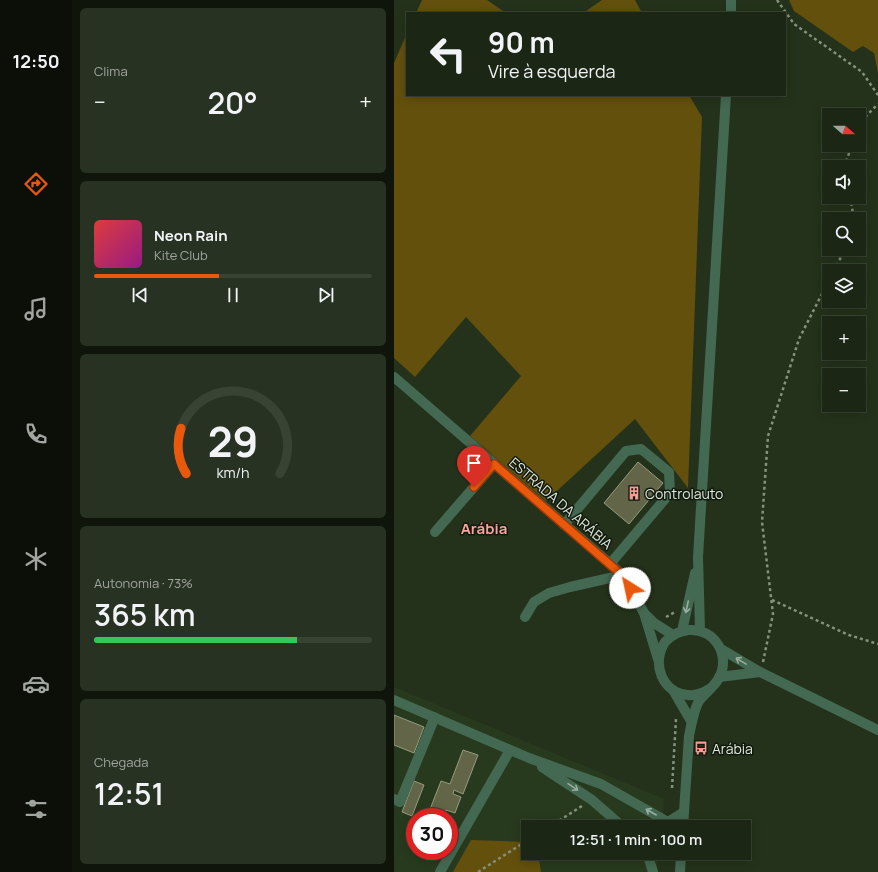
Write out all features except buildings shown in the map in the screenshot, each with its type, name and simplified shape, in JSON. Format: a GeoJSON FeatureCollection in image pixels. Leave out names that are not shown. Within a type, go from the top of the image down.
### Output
{"type":"FeatureCollection","features":[{"type":"Feature","properties":{"kind":"street"},"geometry":{"type":"LineString","coordinates":[[731,0],[731,12]]}},
{"type":"Feature","properties":{"kind":"street"},"geometry":{"type":"LineString","coordinates":[[700,631],[698,557],[726,96]]}},
{"type":"Feature","properties":{"kind":"street","name":"ESTRADA DA ARÁBIA"},"geometry":{"type":"LineString","coordinates":[[394,377],[622,575],[644,613]]}},
{"type":"Feature","properties":{"kind":"street"},"geometry":{"type":"LineString","coordinates":[[564,525],[626,451],[641,449],[669,472],[670,493],[610,564]]}},
{"type":"Feature","properties":{"kind":"street"},"geometry":{"type":"LineString","coordinates":[[435,532],[494,464]]}},
{"type":"Feature","properties":{"kind":"street"},"geometry":{"type":"LineString","coordinates":[[678,633],[698,557]]}},
{"type":"Feature","properties":{"kind":"street"},"geometry":{"type":"LineString","coordinates":[[525,617],[534,602],[549,593],[570,586],[622,575]]}},
{"type":"Feature","properties":{"kind":"street"},"geometry":{"type":"LineString","coordinates":[[644,613],[654,623],[678,633]]}},
{"type":"Feature","properties":{"kind":"street"},"geometry":{"type":"LineString","coordinates":[[644,613],[658,659],[659,668],[666,684],[673,690],[680,693],[692,695],[704,692],[711,688]]}},
{"type":"Feature","properties":{"kind":"street"},"geometry":{"type":"LineString","coordinates":[[658,659],[661,649],[666,641],[678,633],[691,630],[700,631],[709,635],[721,649],[723,657],[720,677],[699,702],[691,722],[683,820]]}},
{"type":"Feature","properties":{"kind":"street"},"geometry":{"type":"LineString","coordinates":[[721,649],[760,672],[878,730]]}},
{"type":"Feature","properties":{"kind":"street"},"geometry":{"type":"LineString","coordinates":[[720,677],[760,672]]}},
{"type":"Feature","properties":{"kind":"street"},"geometry":{"type":"LineString","coordinates":[[673,690],[691,722]]}},
{"type":"Feature","properties":{"kind":"street"},"geometry":{"type":"LineString","coordinates":[[394,700],[529,758],[601,784],[668,822],[684,812]]}},
{"type":"Feature","properties":{"kind":"street"},"geometry":{"type":"LineString","coordinates":[[394,799],[400,802],[434,717]]}},
{"type":"Feature","properties":{"kind":"street"},"geometry":{"type":"LineString","coordinates":[[440,872],[510,750]]}},
{"type":"Feature","properties":{"kind":"street"},"geometry":{"type":"LineString","coordinates":[[529,758],[592,800],[615,820]]}},
{"type":"Feature","properties":{"kind":"street"},"geometry":{"type":"LineString","coordinates":[[649,860],[653,872]]}},
{"type":"Feature","properties":{"kind":"street"},"geometry":{"type":"LineString","coordinates":[[680,872],[681,860]]}},
{"type":"Feature","properties":{"kind":"path"},"geometry":{"type":"LineString","coordinates":[[777,0],[786,12]]}},
{"type":"Feature","properties":{"kind":"path"},"geometry":{"type":"LineString","coordinates":[[786,13],[794,24],[862,72],[878,95]]}},
{"type":"Feature","properties":{"kind":"path"},"geometry":{"type":"LineString","coordinates":[[866,116],[878,104]]}},
{"type":"Feature","properties":{"kind":"path"},"geometry":{"type":"LineString","coordinates":[[760,672],[773,614],[762,522],[768,436],[799,339],[822,294]]}},
{"type":"Feature","properties":{"kind":"path"},"geometry":{"type":"LineString","coordinates":[[771,600],[849,635],[878,644]]}},
{"type":"Feature","properties":{"kind":"path"},"geometry":{"type":"LineString","coordinates":[[654,623],[678,610]]}},
{"type":"Feature","properties":{"kind":"path"},"geometry":{"type":"LineString","coordinates":[[672,792],[676,717]]}},
{"type":"Feature","properties":{"kind":"path"},"geometry":{"type":"LineString","coordinates":[[560,820],[592,800]]}},
{"type":"Feature","properties":{"kind":"path"},"geometry":{"type":"LineString","coordinates":[[478,872],[521,844]]}},
{"type":"Feature","properties":{"kind":"shaded area"},"geometry":{"type":"Polygon","coordinates":[[[422,0],[487,0],[505,12],[416,12],[422,0]]]}},
{"type":"Feature","properties":{"kind":"shaded area"},"geometry":{"type":"Polygon","coordinates":[[[602,0],[635,0],[641,12],[584,12],[602,0]]]}},
{"type":"Feature","properties":{"kind":"shaded area"},"geometry":{"type":"Polygon","coordinates":[[[789,0],[878,0],[878,73],[874,53],[863,46],[853,52],[794,11],[789,0]]]}},
{"type":"Feature","properties":{"kind":"shaded area"},"geometry":{"type":"Polygon","coordinates":[[[406,35],[406,96],[690,96],[702,117],[688,488],[635,419],[546,501],[470,436],[521,376],[466,317],[415,377],[394,358],[394,63],[406,35]]]}},
{"type":"Feature","properties":{"kind":"shaded area"},"geometry":{"type":"Polygon","coordinates":[[[394,687],[664,799],[662,820],[521,820],[521,860],[658,860],[657,872],[394,872],[394,687]]]}},
{"type":"Feature","properties":{"kind":"shaded area"},"geometry":{"type":"Polygon","coordinates":[[[471,840],[521,842],[521,860],[539,860],[541,872],[453,872],[471,840]]]}},
{"type":"Feature","properties":{"kind":"place","name":"Controlauto"},"geometry":{"type":"Point","coordinates":[634,493]}},
{"type":"Feature","properties":{"kind":"place","name":"Arábia"},"geometry":{"type":"Point","coordinates":[701,748]}},
{"type":"Feature","properties":{"kind":"district","name":"Arábia"},"geometry":{"type":"Point","coordinates":[484,528]}},
{"type":"Feature","properties":{"kind":"route"},"geometry":{"type":"LineString","coordinates":[[474,487],[494,464],[622,575],[630,588]]}}]}
